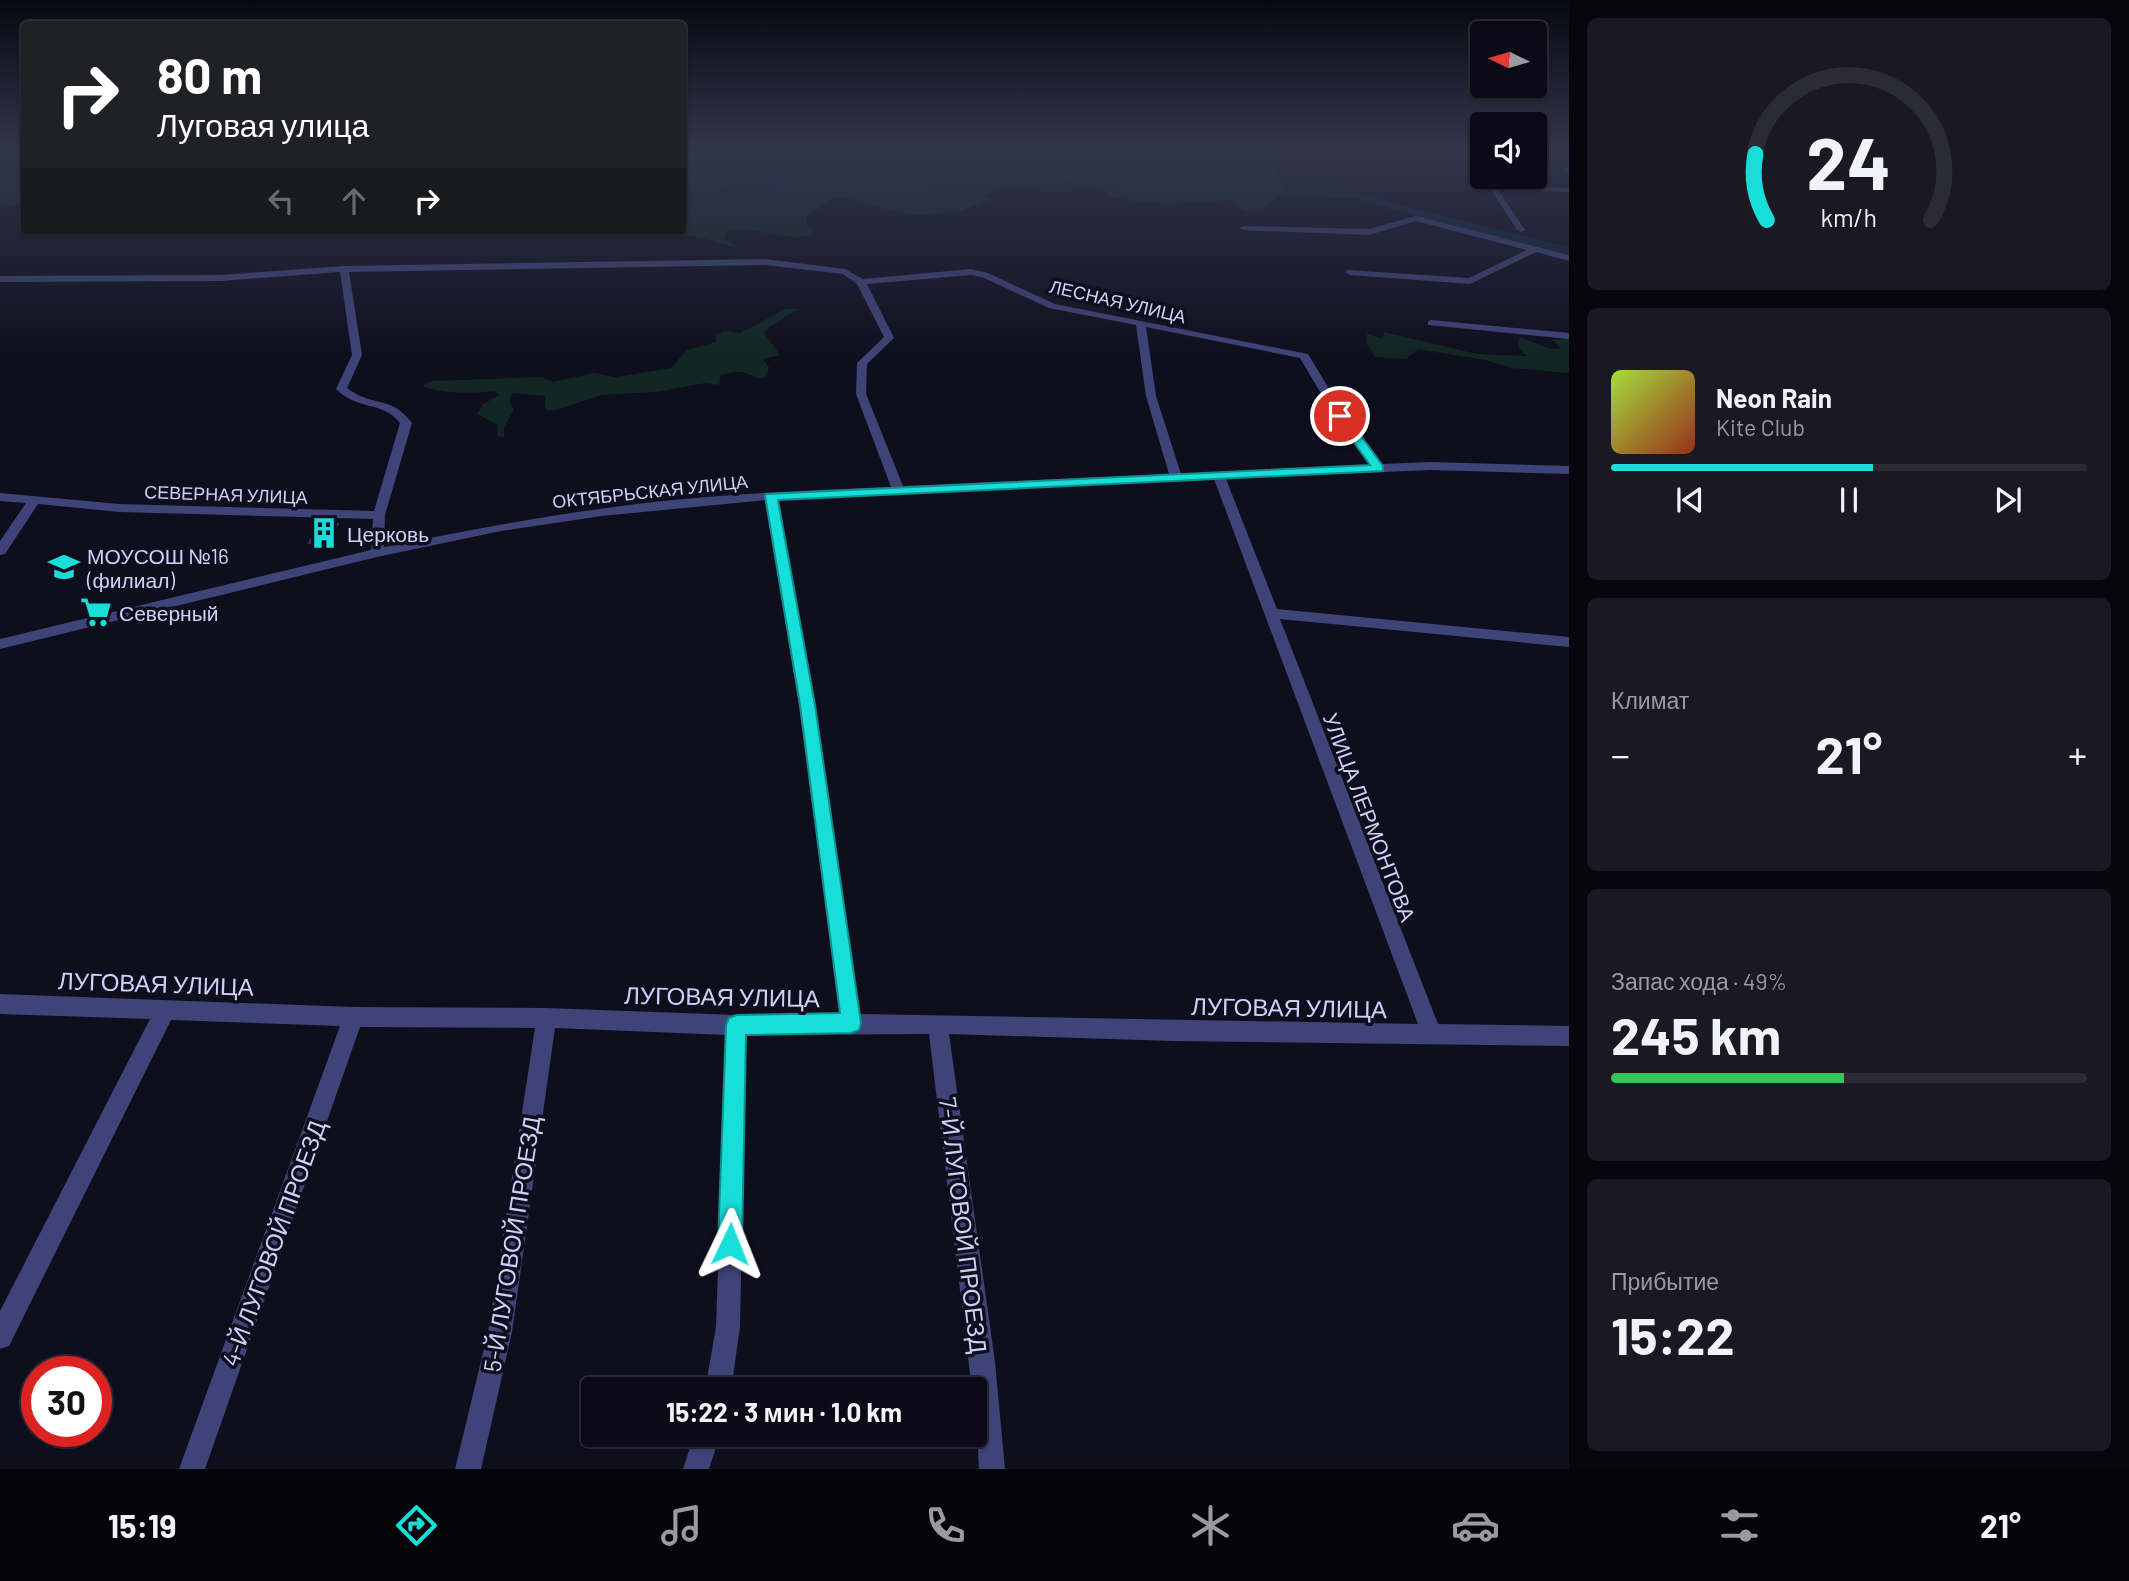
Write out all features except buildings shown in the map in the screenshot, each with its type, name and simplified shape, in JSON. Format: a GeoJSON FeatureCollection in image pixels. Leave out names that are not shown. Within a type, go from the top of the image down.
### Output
{"type":"FeatureCollection","features":[{"type":"Feature","properties":{"kind":"street"},"geometry":{"type":"LineString","coordinates":[[1243,228],[1369,232],[1414,220]]}},
{"type":"Feature","properties":{"kind":"street"},"geometry":{"type":"LineString","coordinates":[[1418,220],[1569,258]]}},
{"type":"Feature","properties":{"kind":"street"},"geometry":{"type":"LineString","coordinates":[[1514,220],[1521,230]]}},
{"type":"Feature","properties":{"kind":"street"},"geometry":{"type":"LineString","coordinates":[[1350,272],[1470,281],[1535,249]]}},
{"type":"Feature","properties":{"kind":"street","name":"ЛЕСНАЯ УЛИЦА"},"geometry":{"type":"LineString","coordinates":[[5,280],[221,278],[344,269],[765,262],[845,272],[861,282],[971,272],[985,275],[1052,306],[1304,356],[1340,416],[1379,468]]}},
{"type":"Feature","properties":{"kind":"street"},"geometry":{"type":"LineString","coordinates":[[344,269],[357,355],[341,389],[354,399],[395,409],[406,423],[379,515],[377,553]]}},
{"type":"Feature","properties":{"kind":"street"},"geometry":{"type":"LineString","coordinates":[[0,286],[5,280]]}},
{"type":"Feature","properties":{"kind":"street"},"geometry":{"type":"LineString","coordinates":[[861,282],[889,338],[862,363],[861,394],[898,490]]}},
{"type":"Feature","properties":{"kind":"street"},"geometry":{"type":"LineString","coordinates":[[1140,323],[1151,396],[1176,477]]}},
{"type":"Feature","properties":{"kind":"street"},"geometry":{"type":"LineString","coordinates":[[1431,323],[1569,335]]}},
{"type":"Feature","properties":{"kind":"street","name":"ОКТЯБРЬСКАЯ УЛИЦА"},"geometry":{"type":"LineString","coordinates":[[0,643],[377,553],[501,527],[602,512],[771,496],[1379,468],[1444,466],[1569,470]]}},
{"type":"Feature","properties":{"kind":"street","name":"УЛИЦА ЛЕРМОНТОВА"},"geometry":{"type":"LineString","coordinates":[[1219,475],[1432,1035]]}},
{"type":"Feature","properties":{"kind":"street"},"geometry":{"type":"LineString","coordinates":[[771,496],[807,705],[851,1023]]}},
{"type":"Feature","properties":{"kind":"street","name":"СЕВЕРНАЯ УЛИЦА"},"geometry":{"type":"LineString","coordinates":[[0,497],[119,508],[379,515]]}},
{"type":"Feature","properties":{"kind":"street"},"geometry":{"type":"LineString","coordinates":[[0,551],[34,499]]}},
{"type":"Feature","properties":{"kind":"street"},"geometry":{"type":"LineString","coordinates":[[1270,613],[1569,642]]}},
{"type":"Feature","properties":{"kind":"street","name":"ЛУГОВАЯ УЛИЦА"},"geometry":{"type":"LineString","coordinates":[[0,1004],[353,1017],[546,1018],[736,1025],[937,1024],[1173,1031],[1569,1036]]}},
{"type":"Feature","properties":{"kind":"street"},"geometry":{"type":"LineString","coordinates":[[0,1337],[165,1011]]}},
{"type":"Feature","properties":{"kind":"street","name":"4-Й ЛУГОВОЙ ПРОЕЗД"},"geometry":{"type":"LineString","coordinates":[[192,1469],[353,1017]]}},
{"type":"Feature","properties":{"kind":"street","name":"5-Й ЛУГОВОЙ ПРОЕЗД"},"geometry":{"type":"LineString","coordinates":[[468,1469],[500,1332],[546,1018]]}},
{"type":"Feature","properties":{"kind":"street","name":"7-Й ЛУГОВОЙ ПРОЕЗД"},"geometry":{"type":"LineString","coordinates":[[937,1024],[982,1362],[992,1469]]}},
{"type":"Feature","properties":{"kind":"street"},"geometry":{"type":"LineString","coordinates":[[720,1377],[728,1327],[736,1025]]}},
{"type":"Feature","properties":{"kind":"street"},"geometry":{"type":"LineString","coordinates":[[696,1469],[703,1447]]}},
{"type":"Feature","properties":{"kind":"green space"},"geometry":{"type":"Polygon","coordinates":[[[686,220],[806,220],[807,225],[814,231],[810,235],[800,237],[727,230],[724,239],[739,248],[694,236],[676,235],[686,235],[686,220]]]}},
{"type":"Feature","properties":{"kind":"green space"},"geometry":{"type":"Polygon","coordinates":[[[786,309],[798,309],[764,333],[780,355],[763,359],[769,367],[767,376],[759,379],[745,373],[731,372],[721,375],[719,385],[706,383],[655,392],[602,395],[556,410],[545,410],[545,396],[513,393],[509,400],[514,410],[504,427],[504,437],[497,436],[498,425],[477,414],[483,404],[499,395],[495,391],[458,393],[422,386],[431,381],[542,377],[553,382],[594,373],[615,377],[671,368],[687,350],[716,342],[716,335],[725,331],[740,333],[786,309]]]}},
{"type":"Feature","properties":{"kind":"green space"},"geometry":{"type":"Polygon","coordinates":[[[1384,332],[1477,354],[1527,356],[1518,347],[1519,337],[1551,349],[1561,349],[1553,340],[1569,338],[1569,373],[1512,368],[1485,360],[1418,349],[1406,359],[1375,357],[1366,342],[1367,334],[1383,339],[1384,332]]]}},
{"type":"Feature","properties":{"kind":"waterway"},"geometry":{"type":"LineString","coordinates":[[1442,220],[1569,251]]}},
{"type":"Feature","properties":{"kind":"place","name":"Церковь"},"geometry":{"type":"Point","coordinates":[324,533]}},
{"type":"Feature","properties":{"kind":"place","name":"МОУСОШ №16 (филиал)"},"geometry":{"type":"Point","coordinates":[64,567]}},
{"type":"Feature","properties":{"kind":"place","name":"Северный"},"geometry":{"type":"Point","coordinates":[96,612]}},
{"type":"Feature","properties":{"kind":"route"},"geometry":{"type":"LineString","coordinates":[[730,1244],[736,1025],[851,1023],[807,705],[771,496],[1379,468],[1340,416]]}}]}
